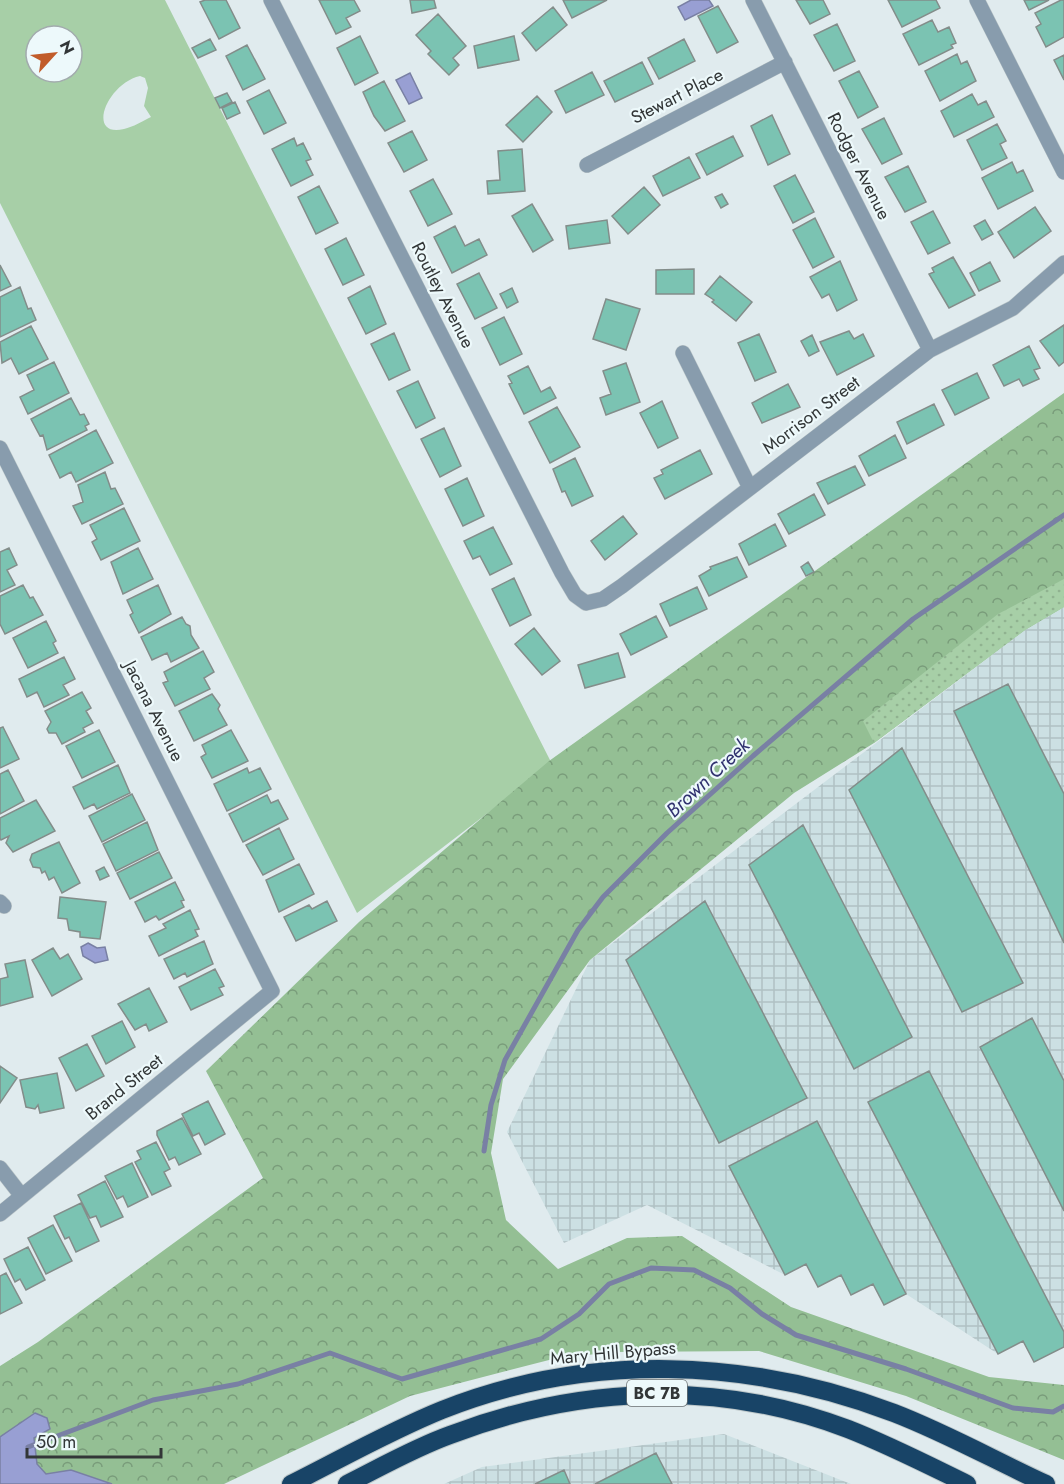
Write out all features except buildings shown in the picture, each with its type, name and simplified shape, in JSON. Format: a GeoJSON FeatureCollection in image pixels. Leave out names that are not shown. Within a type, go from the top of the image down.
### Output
{"type":"FeatureCollection","features":[{"type":"Feature","properties":{"kind":"highway","name":"Mary Hill Bypass"},"geometry":{"type":"LineString","coordinates":[[291,1484],[443,1410],[512,1388],[552,1378],[598,1372],[684,1368],[750,1374],[801,1383],[856,1400],[895,1413],[1046,1484]]}},
{"type":"Feature","properties":{"kind":"highway","name":"BC 7B"},"geometry":{"type":"LineString","coordinates":[[347,1484],[448,1435],[513,1414],[554,1403],[595,1397],[671,1393],[738,1399],[789,1410],[846,1428],[967,1484]]}},
{"type":"Feature","properties":{"kind":"street","name":"Routley Avenue"},"geometry":{"type":"LineString","coordinates":[[271,0],[562,573],[575,595],[586,603]]}},
{"type":"Feature","properties":{"kind":"street","name":"Rodger Avenue"},"geometry":{"type":"LineString","coordinates":[[753,0],[930,350]]}},
{"type":"Feature","properties":{"kind":"street"},"geometry":{"type":"LineString","coordinates":[[977,0],[1064,172]]}},
{"type":"Feature","properties":{"kind":"street","name":"Stewart Place"},"geometry":{"type":"LineString","coordinates":[[587,165],[785,62]]}},
{"type":"Feature","properties":{"kind":"street","name":"Morrison Street"},"geometry":{"type":"LineString","coordinates":[[586,603],[603,599],[615,591],[749,486],[930,350],[1013,308],[1064,263]]}},
{"type":"Feature","properties":{"kind":"street"},"geometry":{"type":"LineString","coordinates":[[683,353],[749,486]]}},
{"type":"Feature","properties":{"kind":"street","name":"Jacana Avenue"},"geometry":{"type":"LineString","coordinates":[[0,448],[272,991]]}},
{"type":"Feature","properties":{"kind":"street","name":"Brand Street"},"geometry":{"type":"LineString","coordinates":[[0,1214],[272,991]]}},
{"type":"Feature","properties":{"kind":"street"},"geometry":{"type":"LineString","coordinates":[[0,1168],[21,1195]]}},
{"type":"Feature","properties":{"kind":"shaded area"},"geometry":{"type":"Polygon","coordinates":[[[1064,607],[1064,1347],[1034,1362],[1023,1341],[998,1354],[906,1294],[884,1305],[873,1284],[851,1295],[841,1275],[818,1287],[806,1265],[785,1275],[647,1205],[564,1243],[507,1132],[590,960],[1025,630],[1064,607]]]}},
{"type":"Feature","properties":{"kind":"shaded area"},"geometry":{"type":"Polygon","coordinates":[[[724,1434],[851,1484],[444,1484],[482,1467],[724,1434]]]}},
{"type":"Feature","properties":{"kind":"green space"},"geometry":{"type":"Polygon","coordinates":[[[0,0],[165,0],[552,764],[357,913],[0,203],[0,0]],[[140,76],[128,81],[118,89],[105,109],[103,118],[106,126],[112,130],[124,129],[151,117],[144,106],[148,88],[145,78],[140,76]]]}},
{"type":"Feature","properties":{"kind":"green space"},"geometry":{"type":"Polygon","coordinates":[[[1064,393],[1064,607],[1025,630],[874,743],[794,793],[590,960],[503,1079],[491,1153],[506,1220],[558,1269],[627,1238],[682,1236],[791,1307],[989,1377],[1064,1385],[1064,1460],[906,1396],[759,1351],[611,1352],[549,1360],[410,1396],[224,1484],[0,1484],[0,1366],[38,1342],[263,1178],[206,1071],[359,922],[549,761],[1064,393]]]}},
{"type":"Feature","properties":{"kind":"green space"},"geometry":{"type":"Polygon","coordinates":[[[1064,579],[1064,607],[1025,630],[874,743],[863,721],[998,614],[1064,579]]]}},
{"type":"Feature","properties":{"kind":"water"},"geometry":{"type":"Polygon","coordinates":[[[691,0],[709,0],[713,6],[685,20],[678,7],[691,0]]]}},
{"type":"Feature","properties":{"kind":"water"},"geometry":{"type":"Polygon","coordinates":[[[410,73],[422,98],[409,104],[396,80],[410,73]]]}},
{"type":"Feature","properties":{"kind":"water"},"geometry":{"type":"Polygon","coordinates":[[[88,943],[97,948],[105,947],[108,960],[95,963],[83,956],[81,947],[88,943]]]}},
{"type":"Feature","properties":{"kind":"water"},"geometry":{"type":"Polygon","coordinates":[[[35,1413],[47,1418],[50,1429],[34,1438],[37,1464],[46,1474],[71,1470],[112,1484],[0,1484],[0,1437],[35,1413]]]}},
{"type":"Feature","properties":{"kind":"waterway","name":"Brown Creek"},"geometry":{"type":"LineString","coordinates":[[484,1151],[491,1105],[505,1060],[578,930],[603,897],[667,833],[913,619],[1064,515]]}},
{"type":"Feature","properties":{"kind":"waterway"},"geometry":{"type":"LineString","coordinates":[[28,1447],[153,1400],[238,1384],[330,1353],[402,1379],[541,1339],[579,1314],[609,1284],[651,1268],[694,1270],[730,1288],[762,1314],[796,1335],[906,1369],[1013,1408],[1053,1412],[1064,1406]]}}]}
